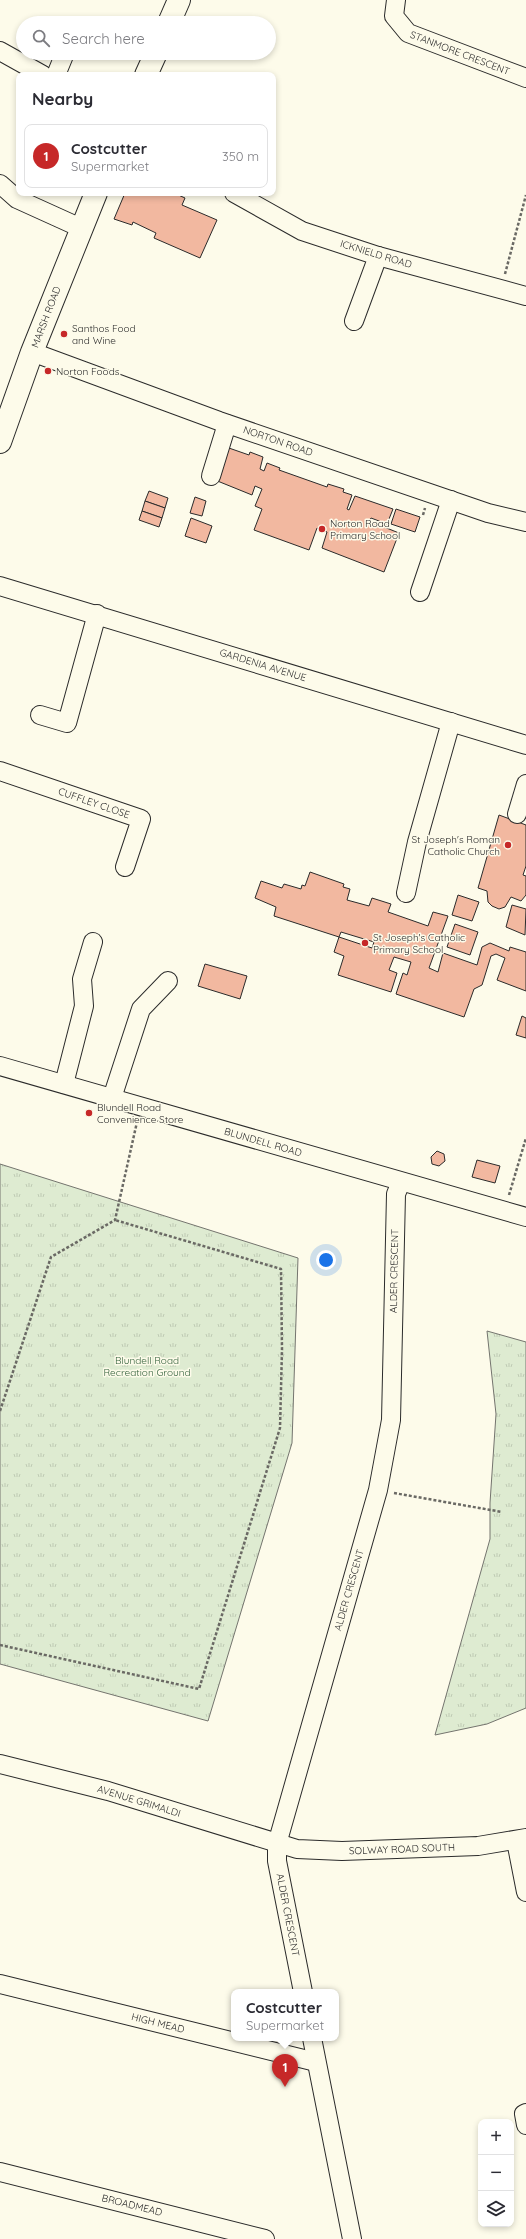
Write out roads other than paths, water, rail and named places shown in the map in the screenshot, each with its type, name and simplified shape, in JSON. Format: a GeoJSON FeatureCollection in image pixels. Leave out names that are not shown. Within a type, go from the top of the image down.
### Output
{"type":"FeatureCollection","features":[{"type":"Feature","properties":{"kind":"main road"},"geometry":{"type":"LineString","coordinates":[[172,16],[179,0]]}},
{"type":"Feature","properties":{"kind":"main road"},"geometry":{"type":"LineString","coordinates":[[147,72],[153,60]]}},
{"type":"Feature","properties":{"kind":"main road","name":"MARSH ROAD"},"geometry":{"type":"LineString","coordinates":[[0,442],[32,352],[95,196]]}},
{"type":"Feature","properties":{"kind":"street","name":"STANMORE CRESCENT"},"geometry":{"type":"LineString","coordinates":[[396,0],[394,16],[408,33],[526,78]]}},
{"type":"Feature","properties":{"kind":"street"},"geometry":{"type":"LineString","coordinates":[[0,51],[16,60]]}},
{"type":"Feature","properties":{"kind":"street"},"geometry":{"type":"LineString","coordinates":[[16,60],[38,72]]}},
{"type":"Feature","properties":{"kind":"street"},"geometry":{"type":"LineString","coordinates":[[57,72],[63,60]]}},
{"type":"Feature","properties":{"kind":"street"},"geometry":{"type":"LineString","coordinates":[[0,184],[17,199],[81,228]]}},
{"type":"Feature","properties":{"kind":"street","name":"ICKNIELD ROAD"},"geometry":{"type":"LineString","coordinates":[[239,196],[302,231],[378,256],[526,296]]}},
{"type":"Feature","properties":{"kind":"street"},"geometry":{"type":"LineString","coordinates":[[354,321],[378,256]]}},
{"type":"Feature","properties":{"kind":"street","name":"NORTON ROAD"},"geometry":{"type":"LineString","coordinates":[[32,352],[227,424],[488,513],[526,522]]}},
{"type":"Feature","properties":{"kind":"street"},"geometry":{"type":"LineString","coordinates":[[211,476],[227,424]]}},
{"type":"Feature","properties":{"kind":"street"},"geometry":{"type":"LineString","coordinates":[[420,592],[452,500]]}},
{"type":"Feature","properties":{"kind":"street","name":"GARDENIA AVENUE"},"geometry":{"type":"LineString","coordinates":[[0,586],[97,614],[526,745]]}},
{"type":"Feature","properties":{"kind":"street"},"geometry":{"type":"LineString","coordinates":[[40,715],[67,723],[97,614]]}},
{"type":"Feature","properties":{"kind":"street"},"geometry":{"type":"LineString","coordinates":[[406,893],[417,842],[452,722]]}},
{"type":"Feature","properties":{"kind":"street","name":"CUFFLEY CLOSE"},"geometry":{"type":"LineString","coordinates":[[0,771],[141,819],[125,867]]}},
{"type":"Feature","properties":{"kind":"street"},"geometry":{"type":"LineString","coordinates":[[517,814],[526,784]]}},
{"type":"Feature","properties":{"kind":"street"},"geometry":{"type":"LineString","coordinates":[[64,1084],[84,1006],[82,979],[93,942]]}},
{"type":"Feature","properties":{"kind":"street"},"geometry":{"type":"LineString","coordinates":[[112,1098],[141,1009],[168,981]]}},
{"type":"Feature","properties":{"kind":"street","name":"BLUNDELL ROAD"},"geometry":{"type":"LineString","coordinates":[[0,1066],[526,1217]]}},
{"type":"Feature","properties":{"kind":"street","name":"ALDER CRESCENT"},"geometry":{"type":"LineString","coordinates":[[302,1989],[277,1861],[277,1844],[378,1490],[391,1420],[396,1194],[401,1182]]}},
{"type":"Feature","properties":{"kind":"street","name":"AVENUE GRIMALDI"},"geometry":{"type":"LineString","coordinates":[[0,1764],[108,1790],[277,1844]]}},
{"type":"Feature","properties":{"kind":"street"},"geometry":{"type":"LineString","coordinates":[[521,1839],[526,1892]]}},
{"type":"Feature","properties":{"kind":"street","name":"SOLWAY ROAD SOUTH"},"geometry":{"type":"LineString","coordinates":[[277,1844],[297,1850],[342,1851],[478,1846],[521,1839]]}},
{"type":"Feature","properties":{"kind":"street","name":"HIGH MEAD"},"geometry":{"type":"LineString","coordinates":[[0,1984],[316,2062]]}},
{"type":"Feature","properties":{"kind":"street"},"geometry":{"type":"LineString","coordinates":[[312,2041],[352,2239]]}},
{"type":"Feature","properties":{"kind":"street","name":"BROADMEAD"},"geometry":{"type":"LineString","coordinates":[[0,2172],[264,2239]]}},
{"type":"Feature","properties":{"kind":"place","name":"Santhos Food and Wine"},"geometry":{"type":"Point","coordinates":[64,334]}},
{"type":"Feature","properties":{"kind":"place","name":"Norton Foods"},"geometry":{"type":"Point","coordinates":[48,371]}},
{"type":"Feature","properties":{"kind":"place","name":"Norton Road Primary School"},"geometry":{"type":"Point","coordinates":[322,529]}},
{"type":"Feature","properties":{"kind":"place","name":"St Joseph's Roman Catholic Church"},"geometry":{"type":"Point","coordinates":[508,845]}},
{"type":"Feature","properties":{"kind":"place","name":"St Joseph's Catholic Primary School"},"geometry":{"type":"Point","coordinates":[365,943]}},
{"type":"Feature","properties":{"kind":"place","name":"Blundell Road Convenience Store"},"geometry":{"type":"Point","coordinates":[89,1113]}},
{"type":"Feature","properties":{"kind":"place","name":"Costcutter"},"geometry":{"type":"Point","coordinates":[285,2087]}},
{"type":"Feature","properties":{"kind":"park label","name":"Blundell Road Recreation Ground"},"geometry":{"type":"Point","coordinates":[147,1366]}}]}
